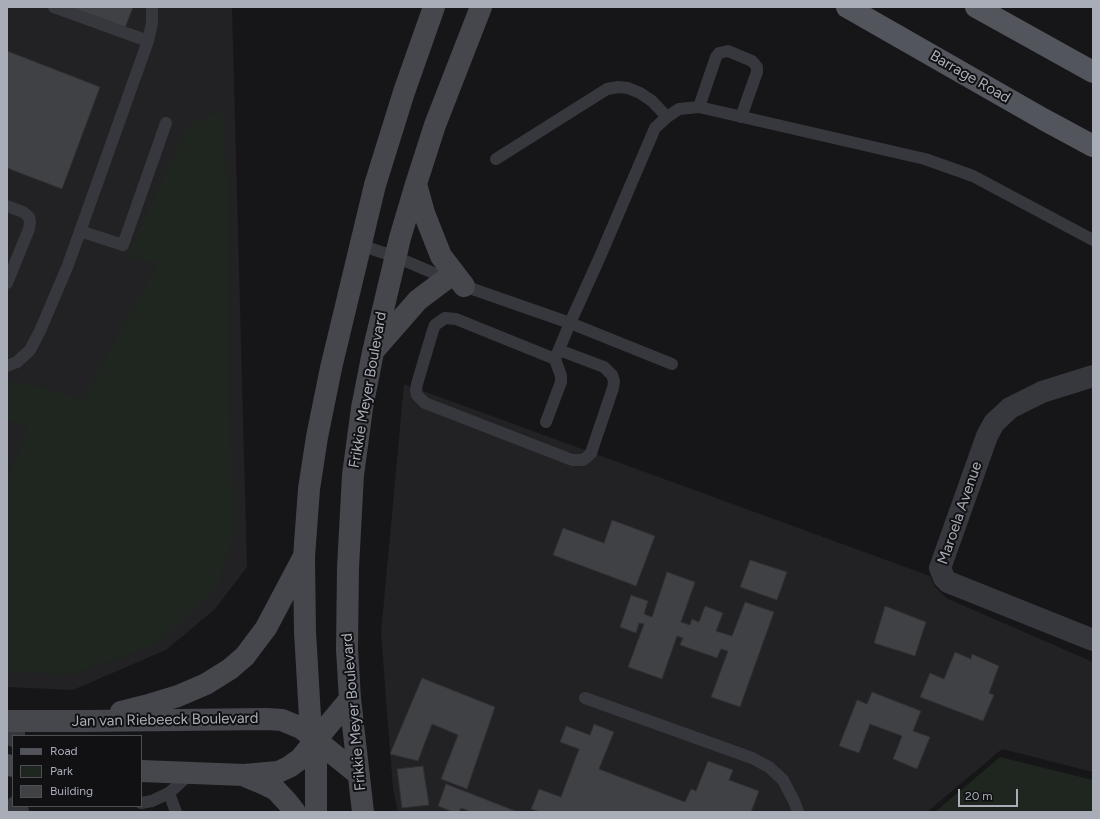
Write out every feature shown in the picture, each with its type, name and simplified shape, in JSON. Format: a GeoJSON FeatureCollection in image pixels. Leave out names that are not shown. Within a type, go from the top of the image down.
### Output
{"type":"FeatureCollection","features":[{"type":"Feature","properties":{"kind":"main road"},"geometry":{"type":"LineString","coordinates":[[316,812],[316,740],[310,717],[304,632],[304,557],[309,489],[317,438],[331,368],[375,185],[404,92],[434,7]]}},
{"type":"Feature","properties":{"kind":"main road","name":"Frikkie Meyer Boulevard"},"geometry":{"type":"LineString","coordinates":[[363,812],[350,699],[347,649],[353,475],[362,408],[373,352],[396,257],[416,184],[435,125],[481,7]]}},
{"type":"Feature","properties":{"kind":"main road","name":"Barrage Road"},"geometry":{"type":"LineString","coordinates":[[847,7],[1093,146]]}},
{"type":"Feature","properties":{"kind":"main road"},"geometry":{"type":"LineString","coordinates":[[976,7],[1093,72]]}},
{"type":"Feature","properties":{"kind":"main road"},"geometry":{"type":"LineString","coordinates":[[373,352],[418,300],[455,282],[441,256],[424,213],[416,184]]}},
{"type":"Feature","properties":{"kind":"main road"},"geometry":{"type":"LineString","coordinates":[[84,721],[178,696],[206,684],[230,669],[244,656],[266,628],[304,557]]}},
{"type":"Feature","properties":{"kind":"main road"},"geometry":{"type":"LineString","coordinates":[[142,771],[244,775],[278,772],[289,767],[300,759],[350,699]]}},
{"type":"Feature","properties":{"kind":"main road","name":"Jan van Riebeeck Boulevard"},"geometry":{"type":"LineString","coordinates":[[12,726],[84,721],[282,720],[301,728],[358,774]]}},
{"type":"Feature","properties":{"kind":"main road"},"geometry":{"type":"LineString","coordinates":[[244,775],[262,782],[276,790],[295,812]]}},
{"type":"Feature","properties":{"kind":"street","name":"Maroela Avenue"},"geometry":{"type":"LineString","coordinates":[[1093,376],[1042,392],[1010,408],[994,423],[987,436],[940,568],[944,578],[948,582],[1093,640]]}},
{"type":"Feature","properties":{"kind":"lane"},"geometry":{"type":"LineString","coordinates":[[54,7],[148,41]]}},
{"type":"Feature","properties":{"kind":"lane"},"geometry":{"type":"LineString","coordinates":[[7,366],[17,362],[30,350],[40,331],[68,265],[148,41],[152,23],[152,7]]}},
{"type":"Feature","properties":{"kind":"lane"},"geometry":{"type":"LineString","coordinates":[[699,107],[716,57],[719,53],[728,51],[752,61],[757,67],[757,72],[741,117]]}},
{"type":"Feature","properties":{"kind":"lane"},"geometry":{"type":"LineString","coordinates":[[496,159],[607,88],[628,88],[640,93],[652,101],[667,117]]}},
{"type":"Feature","properties":{"kind":"lane"},"geometry":{"type":"LineString","coordinates":[[546,422],[561,382],[557,354],[570,323],[655,128],[679,109],[699,107],[925,159],[974,176],[1093,240]]}},
{"type":"Feature","properties":{"kind":"lane"},"geometry":{"type":"LineString","coordinates":[[80,231],[123,245],[166,123]]}},
{"type":"Feature","properties":{"kind":"lane"},"geometry":{"type":"LineString","coordinates":[[7,206],[22,212],[29,217],[30,222],[29,229],[7,284]]}},
{"type":"Feature","properties":{"kind":"lane"},"geometry":{"type":"LineString","coordinates":[[360,245],[396,257],[455,282],[570,323],[672,364]]}},
{"type":"Feature","properties":{"kind":"lane"},"geometry":{"type":"LineString","coordinates":[[445,318],[456,319],[557,354],[604,367],[609,371],[614,381],[613,388],[590,453],[588,457],[583,460],[572,460],[425,403],[420,399],[416,390],[435,325],[445,318]]}},
{"type":"Feature","properties":{"kind":"lane"},"geometry":{"type":"LineString","coordinates":[[585,698],[758,762],[769,768],[783,780],[798,812]]}},
{"type":"Feature","properties":{"kind":"lane"},"geometry":{"type":"LineString","coordinates":[[142,803],[152,801],[169,793],[191,773]]}},
{"type":"Feature","properties":{"kind":"lane"},"geometry":{"type":"LineString","coordinates":[[169,793],[176,812]]}},
{"type":"Feature","properties":{"kind":"shaded area"},"geometry":{"type":"Polygon","coordinates":[[[7,7],[232,7],[247,567],[215,609],[166,650],[73,690],[7,687],[7,7]]]}},
{"type":"Feature","properties":{"kind":"shaded area"},"geometry":{"type":"Polygon","coordinates":[[[404,384],[930,576],[935,587],[946,598],[1093,662],[1093,772],[1002,749],[927,812],[398,812],[393,789],[381,633],[404,384]]]}},
{"type":"Feature","properties":{"kind":"green space"},"geometry":{"type":"Polygon","coordinates":[[[225,108],[229,242],[227,378],[235,529],[217,588],[154,646],[72,674],[7,672],[7,482],[28,426],[7,419],[7,380],[28,384],[83,399],[158,264],[128,256],[188,125],[225,108]]]}},
{"type":"Feature","properties":{"kind":"green space"},"geometry":{"type":"Polygon","coordinates":[[[1000,757],[1093,780],[1093,812],[935,812],[1000,757]]]}},
{"type":"Feature","properties":{"kind":"building"},"geometry":{"type":"Polygon","coordinates":[[[69,7],[133,7],[125,28],[69,7]]]}},
{"type":"Feature","properties":{"kind":"building"},"geometry":{"type":"Polygon","coordinates":[[[7,51],[100,87],[62,189],[7,168],[7,51]]]}},
{"type":"Feature","properties":{"kind":"building"},"geometry":{"type":"Polygon","coordinates":[[[612,520],[655,536],[636,586],[553,555],[563,528],[604,543],[612,520]]]}},
{"type":"Feature","properties":{"kind":"building"},"geometry":{"type":"Polygon","coordinates":[[[750,560],[787,572],[777,600],[740,587],[750,560]]]}},
{"type":"Feature","properties":{"kind":"building"},"geometry":{"type":"Polygon","coordinates":[[[667,572],[695,582],[681,622],[690,625],[692,619],[699,622],[705,606],[723,613],[716,631],[732,636],[745,602],[774,612],[740,707],[711,697],[728,651],[721,649],[717,658],[680,645],[683,638],[677,636],[662,679],[628,667],[644,624],[639,623],[636,633],[620,627],[631,595],[648,601],[644,614],[652,617],[667,572]]]}},
{"type":"Feature","properties":{"kind":"building"},"geometry":{"type":"Polygon","coordinates":[[[885,606],[926,622],[915,656],[874,643],[885,606]]]}},
{"type":"Feature","properties":{"kind":"building"},"geometry":{"type":"Polygon","coordinates":[[[955,652],[971,659],[972,654],[999,666],[989,693],[994,695],[983,721],[920,697],[930,673],[944,679],[955,652]]]}},
{"type":"Feature","properties":{"kind":"building"},"geometry":{"type":"Polygon","coordinates":[[[422,678],[495,707],[467,789],[441,779],[458,735],[432,724],[418,761],[390,754],[422,678]]]}},
{"type":"Feature","properties":{"kind":"building"},"geometry":{"type":"Polygon","coordinates":[[[872,692],[921,711],[913,731],[930,737],[917,769],[893,759],[902,736],[870,724],[859,753],[839,746],[857,700],[867,704],[872,692]]]}},
{"type":"Feature","properties":{"kind":"building"},"geometry":{"type":"Polygon","coordinates":[[[594,724],[614,732],[599,769],[685,802],[691,789],[696,791],[708,761],[733,770],[729,780],[759,791],[751,812],[540,812],[531,809],[539,789],[561,797],[579,749],[560,742],[566,726],[590,735],[594,724]]]}},
{"type":"Feature","properties":{"kind":"building"},"geometry":{"type":"Polygon","coordinates":[[[423,766],[429,805],[402,808],[397,769],[423,766]]]}},
{"type":"Feature","properties":{"kind":"building"},"geometry":{"type":"Polygon","coordinates":[[[446,784],[518,812],[471,812],[461,808],[459,812],[453,812],[438,806],[446,784]]]}}]}
